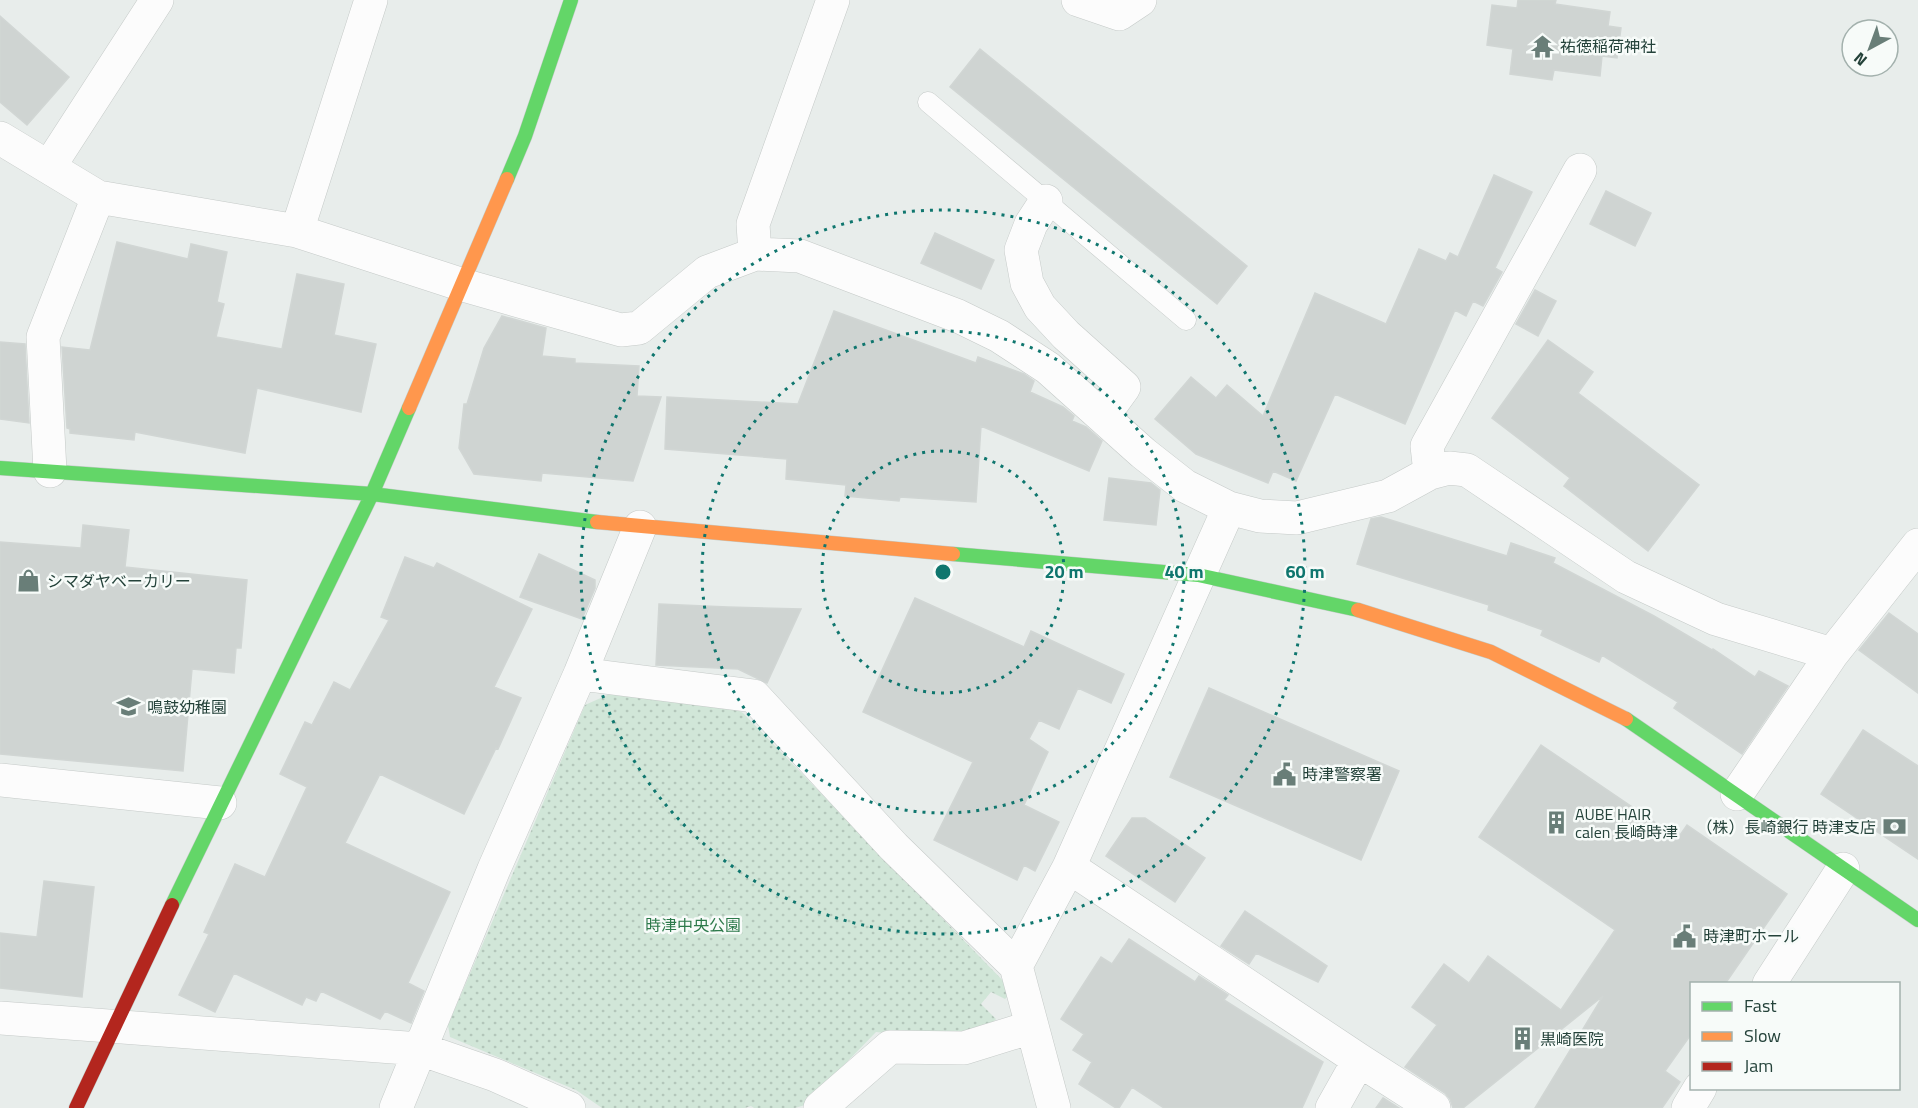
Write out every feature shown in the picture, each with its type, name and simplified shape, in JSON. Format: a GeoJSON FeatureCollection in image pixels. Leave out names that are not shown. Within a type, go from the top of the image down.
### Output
{"type":"FeatureCollection","features":[{"type":"Feature","properties":{"kind":"street"},"geometry":{"type":"LineString","coordinates":[[49,167],[157,0]]}},
{"type":"Feature","properties":{"kind":"street"},"geometry":{"type":"LineString","coordinates":[[297,231],[371,0]]}},
{"type":"Feature","properties":{"kind":"street"},"geometry":{"type":"LineString","coordinates":[[76,1108],[220,803],[372,494],[525,136],[571,0]]}},
{"type":"Feature","properties":{"kind":"street"},"geometry":{"type":"LineString","coordinates":[[755,254],[753,224],[833,0]]}},
{"type":"Feature","properties":{"kind":"street"},"geometry":{"type":"LineString","coordinates":[[1078,0],[1119,14],[1140,0]]}},
{"type":"Feature","properties":{"kind":"street"},"geometry":{"type":"LineString","coordinates":[[0,138],[98,196],[297,231],[463,285],[621,330],[639,328],[708,272],[755,254],[800,256],[958,316],[999,336],[1048,368],[1143,453],[1185,486],[1229,508],[1260,516],[1297,518],[1388,496],[1430,473],[1449,468],[1467,470],[1626,577],[1716,619],[1832,654]]}},
{"type":"Feature","properties":{"kind":"street"},"geometry":{"type":"LineString","coordinates":[[1430,473],[1427,446],[1580,170]]}},
{"type":"Feature","properties":{"kind":"street"},"geometry":{"type":"LineString","coordinates":[[50,471],[43,337],[98,196]]}},
{"type":"Feature","properties":{"kind":"street"},"geometry":{"type":"LineString","coordinates":[[1046,201],[1030,224],[1021,250],[1027,283],[1040,307],[1066,335],[1124,387],[1103,416]]}},
{"type":"Feature","properties":{"kind":"street"},"geometry":{"type":"LineString","coordinates":[[0,468],[372,494],[639,527],[1198,575],[1355,609],[1491,652],[1622,716],[1918,920]]}},
{"type":"Feature","properties":{"kind":"street"},"geometry":{"type":"LineString","coordinates":[[1016,966],[1069,867],[1229,508]]}},
{"type":"Feature","properties":{"kind":"street"},"geometry":{"type":"LineString","coordinates":[[396,1108],[494,869],[580,674],[639,527]]}},
{"type":"Feature","properties":{"kind":"street"},"geometry":{"type":"LineString","coordinates":[[1737,794],[1832,654],[1918,545]]}},
{"type":"Feature","properties":{"kind":"street"},"geometry":{"type":"LineString","coordinates":[[580,674],[754,696],[894,847],[1016,966],[1054,1108]]}},
{"type":"Feature","properties":{"kind":"street"},"geometry":{"type":"LineString","coordinates":[[0,780],[220,803]]}},
{"type":"Feature","properties":{"kind":"street"},"geometry":{"type":"LineString","coordinates":[[1069,867],[1434,1108]]}},
{"type":"Feature","properties":{"kind":"street"},"geometry":{"type":"LineString","coordinates":[[1769,982],[1843,869]]}},
{"type":"Feature","properties":{"kind":"street"},"geometry":{"type":"LineString","coordinates":[[0,1018],[420,1050],[495,1076],[569,1108]]}},
{"type":"Feature","properties":{"kind":"street"},"geometry":{"type":"LineString","coordinates":[[820,1108],[890,1047],[964,1048],[1032,1027]]}},
{"type":"Feature","properties":{"kind":"street"},"geometry":{"type":"LineString","coordinates":[[1332,1108],[1359,1060]]}},
{"type":"Feature","properties":{"kind":"street"},"geometry":{"type":"LineString","coordinates":[[1688,1108],[1699,1090]]}},
{"type":"Feature","properties":{"kind":"lane"},"geometry":{"type":"LineString","coordinates":[[928,102],[1186,321]]}},
{"type":"Feature","properties":{"kind":"green space","name":"時津中央公園"},"geometry":{"type":"Polygon","coordinates":[[[614,692],[722,702],[743,713],[1013,991],[1005,999],[991,992],[981,1004],[996,1019],[986,1029],[936,1038],[876,1032],[805,1105],[795,1108],[754,1108],[751,1106],[745,1108],[602,1108],[576,1090],[450,1037],[448,1025],[585,705],[614,692]]]}},
{"type":"Feature","properties":{"kind":"building"},"geometry":{"type":"Polygon","coordinates":[[[1518,0],[1556,0],[1555,4],[1610,12],[1608,26],[1621,28],[1617,58],[1602,56],[1600,76],[1554,70],[1552,80],[1510,74],[1513,49],[1487,45],[1492,5],[1517,8],[1518,0]]]}},
{"type":"Feature","properties":{"kind":"building"},"geometry":{"type":"Polygon","coordinates":[[[0,16],[69,77],[27,125],[0,102],[0,16]]]}},
{"type":"Feature","properties":{"kind":"building"},"geometry":{"type":"Polygon","coordinates":[[[980,49],[1247,266],[1217,304],[950,87],[980,49]]]}},
{"type":"Feature","properties":{"kind":"building"},"geometry":{"type":"Polygon","coordinates":[[[1494,175],[1532,192],[1495,268],[1502,272],[1483,306],[1473,301],[1466,316],[1455,310],[1405,424],[1335,394],[1296,481],[1273,471],[1268,483],[1196,454],[1155,419],[1191,377],[1216,398],[1227,385],[1263,416],[1315,293],[1386,324],[1419,249],[1446,261],[1450,253],[1458,257],[1494,175]]]}},
{"type":"Feature","properties":{"kind":"building"},"geometry":{"type":"Polygon","coordinates":[[[1606,191],[1651,213],[1635,246],[1590,224],[1606,191]]]}},
{"type":"Feature","properties":{"kind":"building"},"geometry":{"type":"Polygon","coordinates":[[[935,233],[994,260],[981,289],[921,263],[935,233]]]}},
{"type":"Feature","properties":{"kind":"building"},"geometry":{"type":"Polygon","coordinates":[[[117,242],[188,259],[191,244],[227,252],[217,302],[224,304],[216,337],[282,349],[297,274],[344,284],[334,335],[376,344],[361,412],[257,388],[245,453],[135,432],[134,440],[70,433],[70,429],[67,428],[62,347],[90,350],[117,242]]]}},
{"type":"Feature","properties":{"kind":"building"},"geometry":{"type":"Polygon","coordinates":[[[1535,290],[1556,301],[1538,336],[1516,324],[1535,290]]]}},
{"type":"Feature","properties":{"kind":"building"},"geometry":{"type":"Polygon","coordinates":[[[834,311],[976,363],[978,357],[1024,374],[1034,381],[1030,392],[1063,407],[1074,416],[1072,421],[1086,427],[1102,441],[1089,471],[981,426],[976,502],[900,497],[899,501],[845,496],[846,485],[786,479],[787,459],[665,449],[667,397],[798,404],[834,311]]]}},
{"type":"Feature","properties":{"kind":"building"},"geometry":{"type":"Polygon","coordinates":[[[502,316],[546,328],[542,356],[575,359],[575,363],[639,366],[637,396],[661,397],[633,481],[542,473],[541,481],[474,474],[459,448],[464,404],[467,404],[484,348],[502,316]]]}},
{"type":"Feature","properties":{"kind":"building"},"geometry":{"type":"Polygon","coordinates":[[[1548,340],[1593,372],[1578,393],[1699,485],[1648,551],[1564,486],[1570,478],[1492,418],[1548,340]]]}},
{"type":"Feature","properties":{"kind":"building"},"geometry":{"type":"Polygon","coordinates":[[[0,342],[25,344],[29,423],[0,419],[0,342]]]}},
{"type":"Feature","properties":{"kind":"building"},"geometry":{"type":"Polygon","coordinates":[[[1109,478],[1151,483],[1160,490],[1156,525],[1104,520],[1109,478]]]}},
{"type":"Feature","properties":{"kind":"building"},"geometry":{"type":"Polygon","coordinates":[[[1381,517],[1507,556],[1511,543],[1555,558],[1553,563],[1713,649],[1755,677],[1759,671],[1788,686],[1742,754],[1674,708],[1678,702],[1602,655],[1599,662],[1541,635],[1543,630],[1488,610],[1489,605],[1357,564],[1371,519],[1381,517]]]}},
{"type":"Feature","properties":{"kind":"building"},"geometry":{"type":"Polygon","coordinates":[[[83,525],[129,530],[125,567],[247,580],[241,648],[236,648],[234,673],[192,669],[183,771],[0,754],[0,542],[81,548],[83,525]]]}},
{"type":"Feature","properties":{"kind":"building"},"geometry":{"type":"Polygon","coordinates":[[[539,554],[595,580],[595,588],[582,619],[520,597],[539,554]]]}},
{"type":"Feature","properties":{"kind":"building"},"geometry":{"type":"Polygon","coordinates":[[[405,557],[434,568],[437,563],[532,609],[494,687],[521,698],[498,749],[496,748],[464,814],[380,774],[345,843],[450,892],[408,983],[424,991],[411,1023],[385,1011],[380,1019],[321,991],[316,1001],[306,997],[302,1005],[234,973],[215,1012],[179,995],[209,934],[204,932],[235,864],[265,877],[307,787],[280,774],[305,722],[312,725],[334,682],[350,690],[389,620],[381,617],[405,557]]]}},
{"type":"Feature","properties":{"kind":"building"},"geometry":{"type":"Polygon","coordinates":[[[915,598],[1024,647],[1031,631],[1124,674],[1111,703],[1078,688],[1059,729],[1039,720],[1029,739],[1048,752],[1024,805],[1059,822],[1035,871],[1024,865],[1017,880],[934,840],[973,762],[863,712],[915,598]]]}},
{"type":"Feature","properties":{"kind":"building"},"geometry":{"type":"Polygon","coordinates":[[[659,604],[801,609],[767,683],[738,669],[656,665],[659,604]]]}},
{"type":"Feature","properties":{"kind":"building"},"geometry":{"type":"Polygon","coordinates":[[[1889,613],[1918,634],[1918,693],[1859,650],[1889,613]]]}},
{"type":"Feature","properties":{"kind":"building","name":"時津警察署"},"geometry":{"type":"Polygon","coordinates":[[[1209,688],[1399,771],[1361,860],[1170,777],[1209,688]]]}},
{"type":"Feature","properties":{"kind":"building","name":"（株）長崎銀行 時津支店"},"geometry":{"type":"Polygon","coordinates":[[[1863,730],[1918,766],[1918,859],[1821,794],[1863,730]]]}},
{"type":"Feature","properties":{"kind":"building"},"geometry":{"type":"Polygon","coordinates":[[[1541,745],[1678,838],[1687,825],[1787,894],[1726,982],[1690,982],[1690,1036],[1665,1071],[1680,1082],[1662,1108],[1535,1108],[1603,996],[1463,1108],[1453,1108],[1445,1093],[1405,1067],[1437,1025],[1412,1007],[1444,964],[1469,983],[1488,956],[1561,1010],[1615,930],[1479,837],[1541,745]]]}},
{"type":"Feature","properties":{"kind":"building"},"geometry":{"type":"Polygon","coordinates":[[[1132,818],[1145,818],[1205,858],[1175,902],[1106,856],[1132,818]]]}},
{"type":"Feature","properties":{"kind":"building"},"geometry":{"type":"Polygon","coordinates":[[[44,881],[94,887],[82,997],[0,988],[0,933],[37,937],[44,881]]]}},
{"type":"Feature","properties":{"kind":"building"},"geometry":{"type":"Polygon","coordinates":[[[1245,911],[1327,966],[1318,982],[1256,953],[1249,964],[1221,946],[1245,911]]]}},
{"type":"Feature","properties":{"kind":"building"},"geometry":{"type":"Polygon","coordinates":[[[1129,939],[1195,982],[1199,976],[1228,995],[1224,1000],[1323,1062],[1302,1108],[1164,1108],[1132,1087],[1119,1108],[1116,1108],[1079,1084],[1092,1062],[1073,1050],[1084,1034],[1061,1019],[1101,957],[1112,964],[1129,939]]]}},
{"type":"Feature","properties":{"kind":"building"},"geometry":{"type":"Polygon","coordinates":[[[1383,1098],[1399,1108],[1376,1108],[1383,1098]]]}},
{"type":"Feature","properties":{"kind":"traffic: fast"},"geometry":{"type":"LineString","coordinates":[[507,179],[525,136],[571,0]]}},
{"type":"Feature","properties":{"kind":"traffic: fast"},"geometry":{"type":"LineString","coordinates":[[172,905],[372,494],[409,408]]}},
{"type":"Feature","properties":{"kind":"traffic: fast"},"geometry":{"type":"LineString","coordinates":[[0,468],[372,494],[597,522]]}},
{"type":"Feature","properties":{"kind":"traffic: fast"},"geometry":{"type":"LineString","coordinates":[[953,554],[1198,575],[1358,610]]}},
{"type":"Feature","properties":{"kind":"traffic: fast"},"geometry":{"type":"LineString","coordinates":[[1626,719],[1918,920]]}},
{"type":"Feature","properties":{"kind":"traffic: slow"},"geometry":{"type":"LineString","coordinates":[[409,408],[507,179]]}},
{"type":"Feature","properties":{"kind":"traffic: slow"},"geometry":{"type":"LineString","coordinates":[[597,522],[953,554]]}},
{"type":"Feature","properties":{"kind":"traffic: slow"},"geometry":{"type":"LineString","coordinates":[[1358,610],[1491,652],[1626,719]]}},
{"type":"Feature","properties":{"kind":"traffic: jam"},"geometry":{"type":"LineString","coordinates":[[76,1108],[172,905]]}},
{"type":"Feature","properties":{"kind":"place","name":"祐徳稲荷神社"},"geometry":{"type":"Point","coordinates":[1542,46]}},
{"type":"Feature","properties":{"kind":"place","name":"シマダヤベーカリー"},"geometry":{"type":"Point","coordinates":[29,581]}},
{"type":"Feature","properties":{"kind":"place","name":"鳴鼓幼稚園"},"geometry":{"type":"Point","coordinates":[129,707]}},
{"type":"Feature","properties":{"kind":"place","name":"時津警察署"},"geometry":{"type":"Point","coordinates":[1284,774]}},
{"type":"Feature","properties":{"kind":"place","name":"AUBE HAIR calen 長崎時津"},"geometry":{"type":"Point","coordinates":[1557,823]}},
{"type":"Feature","properties":{"kind":"place","name":"（株）長崎銀行 時津支店"},"geometry":{"type":"Point","coordinates":[1894,827]}},
{"type":"Feature","properties":{"kind":"place","name":"時津町ホール"},"geometry":{"type":"Point","coordinates":[1685,936]}},
{"type":"Feature","properties":{"kind":"place","name":"黒崎医院"},"geometry":{"type":"Point","coordinates":[1522,1039]}}]}
